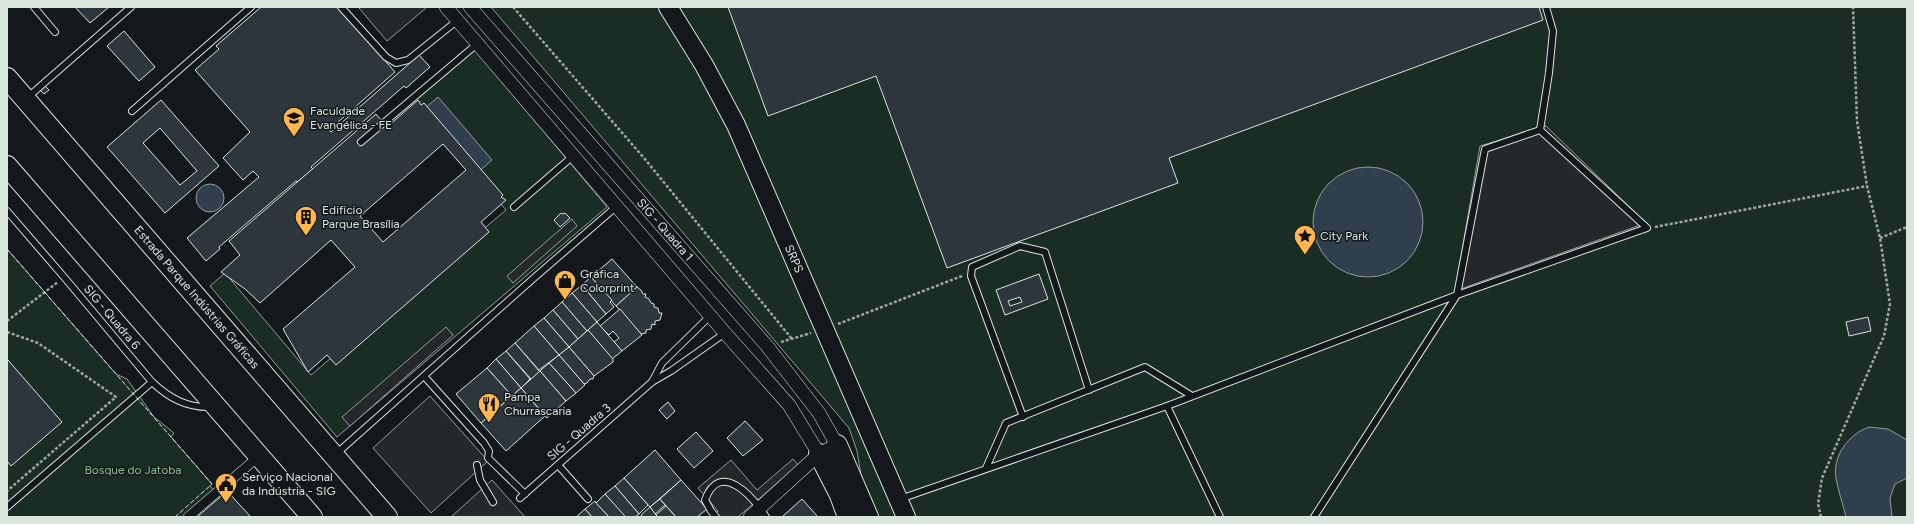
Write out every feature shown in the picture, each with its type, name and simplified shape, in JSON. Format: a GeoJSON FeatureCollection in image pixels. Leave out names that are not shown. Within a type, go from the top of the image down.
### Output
{"type":"FeatureCollection","features":[{"type":"Feature","properties":{"kind":"main road","name":"SRPS"},"geometry":{"type":"LineString","coordinates":[[668,7],[704,65],[736,125],[906,517]]}},
{"type":"Feature","properties":{"kind":"main road","name":"Estrada Parque Indústrias Gráficas"},"geometry":{"type":"LineString","coordinates":[[7,78],[387,517]]}},
{"type":"Feature","properties":{"kind":"main road"},"geometry":{"type":"LineString","coordinates":[[7,166],[312,517]]}},
{"type":"Feature","properties":{"kind":"main road"},"geometry":{"type":"LineString","coordinates":[[836,445],[868,517]]}},
{"type":"Feature","properties":{"kind":"main road"},"geometry":{"type":"LineString","coordinates":[[819,454],[840,495],[848,517]]}},
{"type":"Feature","properties":{"kind":"street","name":"SIG - Quadra 1"},"geometry":{"type":"LineString","coordinates":[[446,7],[710,316],[789,405],[819,454]]}},
{"type":"Feature","properties":{"kind":"street","name":"SIG - Quadra 1"},"geometry":{"type":"LineString","coordinates":[[470,7],[767,346],[819,413],[836,445]]}},
{"type":"Feature","properties":{"kind":"street"},"geometry":{"type":"LineString","coordinates":[[750,517],[763,512],[819,454],[836,445]]}},
{"type":"Feature","properties":{"kind":"street"},"geometry":{"type":"LineString","coordinates":[[188,517],[259,456]]}},
{"type":"Feature","properties":{"kind":"lane"},"geometry":{"type":"LineString","coordinates":[[34,7],[55,32]]}},
{"type":"Feature","properties":{"kind":"lane"},"geometry":{"type":"LineString","coordinates":[[25,99],[131,7]]}},
{"type":"Feature","properties":{"kind":"lane"},"geometry":{"type":"LineString","coordinates":[[132,111],[251,7]]}},
{"type":"Feature","properties":{"kind":"lane"},"geometry":{"type":"LineString","coordinates":[[341,7],[386,57],[396,63],[408,60],[458,20]]}},
{"type":"Feature","properties":{"kind":"lane"},"geometry":{"type":"LineString","coordinates":[[1540,130],[1549,73],[1552,31],[1546,7]]}},
{"type":"Feature","properties":{"kind":"lane"},"geometry":{"type":"LineString","coordinates":[[362,142],[477,44]]}},
{"type":"Feature","properties":{"kind":"lane"},"geometry":{"type":"LineString","coordinates":[[898,499],[1167,406],[1457,295],[1647,228],[1540,130]]}},
{"type":"Feature","properties":{"kind":"lane"},"geometry":{"type":"LineString","coordinates":[[1314,517],[1457,295],[1485,149],[1540,130]]}},
{"type":"Feature","properties":{"kind":"lane"},"geometry":{"type":"LineString","coordinates":[[514,207],[573,156]]}},
{"type":"Feature","properties":{"kind":"lane"},"geometry":{"type":"LineString","coordinates":[[334,456],[617,206]]}},
{"type":"Feature","properties":{"kind":"lane","name":"SIG - Quadra 6"},"geometry":{"type":"LineString","coordinates":[[7,212],[152,382],[166,395],[179,402],[199,407],[216,406]]}},
{"type":"Feature","properties":{"kind":"lane"},"geometry":{"type":"LineString","coordinates":[[1023,417],[971,276],[972,267],[1020,246],[1045,252],[1089,390]]}},
{"type":"Feature","properties":{"kind":"lane","name":"SIG - Quadra 3"},"geometry":{"type":"LineString","coordinates":[[652,382],[662,364],[710,316]]}},
{"type":"Feature","properties":{"kind":"lane","name":"SIG - Quadra 3"},"geometry":{"type":"LineString","coordinates":[[424,376],[484,443],[489,451],[488,458],[523,496],[652,382],[671,371],[725,333]]}},
{"type":"Feature","properties":{"kind":"lane"},"geometry":{"type":"LineString","coordinates":[[986,468],[1006,423],[1145,367],[1192,396]]}},
{"type":"Feature","properties":{"kind":"lane"},"geometry":{"type":"LineString","coordinates":[[7,507],[152,382]]}},
{"type":"Feature","properties":{"kind":"lane"},"geometry":{"type":"LineString","coordinates":[[1167,406],[1220,517]]}},
{"type":"Feature","properties":{"kind":"lane"},"geometry":{"type":"LineString","coordinates":[[477,465],[480,480],[493,502]]}},
{"type":"Feature","properties":{"kind":"lane"},"geometry":{"type":"LineString","coordinates":[[558,465],[588,499]]}},
{"type":"Feature","properties":{"kind":"lane"},"geometry":{"type":"LineString","coordinates":[[716,517],[705,500],[708,492],[721,482],[732,482],[739,486],[763,512]]}},
{"type":"Feature","properties":{"kind":"path"},"geometry":{"type":"LineString","coordinates":[[513,7],[644,158],[739,272],[792,339]]}},
{"type":"Feature","properties":{"kind":"path"},"geometry":{"type":"LineString","coordinates":[[1821,517],[1818,504],[1822,478],[1884,336],[1890,304],[1880,238],[1867,186],[1857,121],[1853,7]]}},
{"type":"Feature","properties":{"kind":"path"},"geometry":{"type":"LineString","coordinates":[[1647,228],[1867,186]]}},
{"type":"Feature","properties":{"kind":"path"},"geometry":{"type":"LineString","coordinates":[[1880,238],[1907,227]]}},
{"type":"Feature","properties":{"kind":"path"},"geometry":{"type":"LineString","coordinates":[[767,346],[824,329],[972,272]]}},
{"type":"Feature","properties":{"kind":"path"},"geometry":{"type":"LineString","coordinates":[[7,321],[64,277]]}},
{"type":"Feature","properties":{"kind":"path"},"geometry":{"type":"LineString","coordinates":[[7,332],[38,343],[116,397],[7,491]]}},
{"type":"Feature","properties":{"kind":"green space","name":"City Park"},"geometry":{"type":"Polygon","coordinates":[[[491,7],[1907,7],[1907,517],[836,517],[858,487],[861,475],[857,451],[849,428],[491,7]]]}},
{"type":"Feature","properties":{"kind":"green space"},"geometry":{"type":"Polygon","coordinates":[[[475,50],[607,207],[337,437],[210,286],[225,273],[311,375],[506,210],[414,101],[475,50]]]}},
{"type":"Feature","properties":{"kind":"green space","name":"Bosque do Jatoba"},"geometry":{"type":"Polygon","coordinates":[[[7,249],[116,374],[127,379],[154,417],[174,433],[171,437],[212,484],[210,486],[215,492],[186,517],[7,517],[7,249]]]}},
{"type":"Feature","properties":{"kind":"shaded area"},"geometry":{"type":"Polygon","coordinates":[[[358,7],[425,7],[426,8],[387,41],[358,7]]]}},
{"type":"Feature","properties":{"kind":"shaded area"},"geometry":{"type":"Polygon","coordinates":[[[1546,126],[1646,223],[1455,291],[1480,146],[1546,126]]]}},
{"type":"Feature","properties":{"kind":"shaded area"},"geometry":{"type":"Polygon","coordinates":[[[572,219],[577,226],[513,283],[507,276],[572,219]]]}},
{"type":"Feature","properties":{"kind":"shaded area"},"geometry":{"type":"Polygon","coordinates":[[[446,327],[453,335],[350,426],[342,417],[446,327]]]}},
{"type":"Feature","properties":{"kind":"shaded area"},"geometry":{"type":"Polygon","coordinates":[[[430,396],[488,461],[431,513],[373,448],[430,396]]]}},
{"type":"Feature","properties":{"kind":"shaded area"},"geometry":{"type":"Polygon","coordinates":[[[793,459],[798,465],[738,517],[712,517],[718,511],[698,488],[731,460],[757,490],[793,459]]]}},
{"type":"Feature","properties":{"kind":"shaded area"},"geometry":{"type":"Polygon","coordinates":[[[492,480],[525,517],[451,517],[492,480]]]}},
{"type":"Feature","properties":{"kind":"water"},"geometry":{"type":"Polygon","coordinates":[[[438,97],[492,160],[477,173],[423,110],[438,97]]]}},
{"type":"Feature","properties":{"kind":"water"},"geometry":{"type":"Polygon","coordinates":[[[1368,167],[1389,171],[1399,176],[1407,183],[1414,191],[1419,201],[1423,222],[1419,243],[1414,253],[1407,261],[1399,268],[1389,273],[1368,277],[1347,273],[1337,268],[1329,261],[1322,253],[1317,243],[1313,222],[1317,201],[1322,191],[1329,183],[1337,176],[1347,171],[1368,167]]]}},
{"type":"Feature","properties":{"kind":"water"},"geometry":{"type":"Polygon","coordinates":[[[210,184],[220,188],[224,198],[220,208],[210,212],[200,208],[196,198],[200,188],[210,184]]]}},
{"type":"Feature","properties":{"kind":"water"},"geometry":{"type":"Polygon","coordinates":[[[1869,427],[1888,429],[1907,440],[1907,478],[1895,484],[1890,498],[1892,517],[1846,517],[1835,470],[1839,454],[1849,440],[1862,430],[1869,427]]]}},
{"type":"Feature","properties":{"kind":"building"},"geometry":{"type":"Polygon","coordinates":[[[75,7],[109,7],[90,23],[75,7]]]}},
{"type":"Feature","properties":{"kind":"building","name":"Faculdade Evangélica - FE"},"geometry":{"type":"Polygon","coordinates":[[[261,7],[338,7],[395,72],[329,130],[331,132],[419,55],[430,67],[406,88],[404,86],[311,167],[313,169],[300,180],[297,182],[296,181],[219,247],[220,249],[206,261],[187,238],[259,177],[253,171],[243,180],[223,158],[250,132],[195,70],[219,49],[216,46],[261,7]]]}},
{"type":"Feature","properties":{"kind":"building"},"geometry":{"type":"Polygon","coordinates":[[[728,7],[1539,7],[1543,20],[1169,158],[1178,183],[947,268],[876,76],[768,116],[728,7]]]}},
{"type":"Feature","properties":{"kind":"building"},"geometry":{"type":"Polygon","coordinates":[[[124,31],[155,67],[139,81],[107,46],[124,31]]]}},
{"type":"Feature","properties":{"kind":"building"},"geometry":{"type":"Polygon","coordinates":[[[44,85],[49,90],[44,94],[39,89],[44,85]]]}},
{"type":"Feature","properties":{"kind":"building"},"geometry":{"type":"Polygon","coordinates":[[[161,100],[219,166],[165,213],[107,147],[161,100]],[[160,128],[143,143],[180,185],[197,171],[160,128]]]}},
{"type":"Feature","properties":{"kind":"building","name":"Edifício Parque Brasília"},"geometry":{"type":"Polygon","coordinates":[[[418,100],[421,105],[424,103],[503,195],[501,197],[506,200],[481,222],[489,232],[336,365],[327,355],[308,372],[283,329],[355,267],[331,240],[260,303],[245,289],[221,272],[240,255],[229,241],[376,114],[387,127],[418,100]],[[443,144],[360,216],[383,242],[466,170],[443,144]]]}},
{"type":"Feature","properties":{"kind":"building"},"geometry":{"type":"Polygon","coordinates":[[[561,213],[565,213],[570,218],[560,227],[554,220],[561,213]]]}},
{"type":"Feature","properties":{"kind":"building"},"geometry":{"type":"Polygon","coordinates":[[[612,259],[637,287],[616,306],[591,277],[612,259]]]}},
{"type":"Feature","properties":{"kind":"building"},"geometry":{"type":"Polygon","coordinates":[[[1039,274],[1048,299],[1005,315],[996,290],[1039,274]],[[1020,297],[1008,301],[1010,306],[1022,302],[1020,297]]]}},
{"type":"Feature","properties":{"kind":"building"},"geometry":{"type":"Polygon","coordinates":[[[591,277],[612,300],[610,302],[614,307],[606,314],[582,285],[591,277]]]}},
{"type":"Feature","properties":{"kind":"building"},"geometry":{"type":"Polygon","coordinates":[[[582,285],[606,314],[597,322],[572,293],[582,285]]]}},
{"type":"Feature","properties":{"kind":"building"},"geometry":{"type":"Polygon","coordinates":[[[637,287],[643,294],[646,294],[645,297],[654,304],[654,307],[658,308],[659,313],[662,313],[660,320],[655,321],[655,325],[652,324],[651,329],[646,330],[646,333],[641,334],[616,306],[637,287]]]}},
{"type":"Feature","properties":{"kind":"building"},"geometry":{"type":"Polygon","coordinates":[[[572,293],[597,322],[587,331],[562,302],[572,293]]]}},
{"type":"Feature","properties":{"kind":"building"},"geometry":{"type":"Polygon","coordinates":[[[562,302],[587,331],[578,339],[553,310],[562,302]]]}},
{"type":"Feature","properties":{"kind":"building"},"geometry":{"type":"Polygon","coordinates":[[[620,309],[642,335],[622,351],[614,342],[619,338],[613,331],[609,335],[600,326],[620,309]]]}},
{"type":"Feature","properties":{"kind":"building"},"geometry":{"type":"Polygon","coordinates":[[[553,310],[578,339],[569,347],[544,318],[553,310]]]}},
{"type":"Feature","properties":{"kind":"building"},"geometry":{"type":"Polygon","coordinates":[[[1868,317],[1871,331],[1849,336],[1846,322],[1868,317]]]}},
{"type":"Feature","properties":{"kind":"building"},"geometry":{"type":"Polygon","coordinates":[[[544,318],[569,347],[559,355],[534,326],[544,318]]]}},
{"type":"Feature","properties":{"kind":"building"},"geometry":{"type":"Polygon","coordinates":[[[597,322],[622,351],[612,359],[588,330],[597,322]]]}},
{"type":"Feature","properties":{"kind":"building"},"geometry":{"type":"Polygon","coordinates":[[[534,326],[559,355],[539,370],[515,343],[534,326]]]}},
{"type":"Feature","properties":{"kind":"building"},"geometry":{"type":"Polygon","coordinates":[[[588,330],[613,359],[613,362],[594,376],[569,347],[588,330]]]}},
{"type":"Feature","properties":{"kind":"building"},"geometry":{"type":"Polygon","coordinates":[[[515,343],[540,372],[531,379],[506,351],[515,343]]]}},
{"type":"Feature","properties":{"kind":"building"},"geometry":{"type":"Polygon","coordinates":[[[569,347],[594,376],[593,379],[590,379],[587,383],[584,384],[559,355],[569,347]]]}},
{"type":"Feature","properties":{"kind":"building"},"geometry":{"type":"Polygon","coordinates":[[[506,351],[530,379],[521,388],[496,359],[506,351]]]}},
{"type":"Feature","properties":{"kind":"building"},"geometry":{"type":"Polygon","coordinates":[[[559,355],[585,385],[576,393],[549,363],[559,355]]]}},
{"type":"Feature","properties":{"kind":"building"},"geometry":{"type":"Polygon","coordinates":[[[7,359],[62,422],[11,466],[7,461],[7,359]]]}},
{"type":"Feature","properties":{"kind":"building"},"geometry":{"type":"Polygon","coordinates":[[[496,359],[521,388],[512,396],[487,368],[496,359]]]}},
{"type":"Feature","properties":{"kind":"building"},"geometry":{"type":"Polygon","coordinates":[[[549,363],[576,393],[566,401],[540,371],[549,363]]]}},
{"type":"Feature","properties":{"kind":"building"},"geometry":{"type":"Polygon","coordinates":[[[487,368],[512,396],[481,423],[456,394],[487,368]]]}},
{"type":"Feature","properties":{"kind":"building"},"geometry":{"type":"Polygon","coordinates":[[[540,371],[566,401],[547,418],[521,388],[540,371]]]}},
{"type":"Feature","properties":{"kind":"building"},"geometry":{"type":"Polygon","coordinates":[[[521,388],[545,416],[506,451],[481,423],[521,388]]]}},
{"type":"Feature","properties":{"kind":"building"},"geometry":{"type":"Polygon","coordinates":[[[668,402],[675,411],[667,419],[659,410],[668,402]]]}},
{"type":"Feature","properties":{"kind":"building"},"geometry":{"type":"Polygon","coordinates":[[[745,421],[763,440],[743,456],[727,438],[745,421]]]}},
{"type":"Feature","properties":{"kind":"building"},"geometry":{"type":"Polygon","coordinates":[[[696,432],[713,451],[694,468],[677,449],[696,432]]]}},
{"type":"Feature","properties":{"kind":"building"},"geometry":{"type":"Polygon","coordinates":[[[655,450],[681,480],[650,507],[624,478],[655,450]]]}},
{"type":"Feature","properties":{"kind":"building"},"geometry":{"type":"Polygon","coordinates":[[[624,478],[648,505],[639,514],[615,486],[624,478]]]}},
{"type":"Feature","properties":{"kind":"building"},"geometry":{"type":"Polygon","coordinates":[[[681,480],[707,509],[697,517],[676,517],[660,499],[681,480]]]}},
{"type":"Feature","properties":{"kind":"building"},"geometry":{"type":"Polygon","coordinates":[[[615,486],[639,514],[635,517],[625,517],[605,494],[615,486]]]}},
{"type":"Feature","properties":{"kind":"building","name":"Serviço Nacional da Indústria - SIG"},"geometry":{"type":"Polygon","coordinates":[[[227,491],[251,517],[197,517],[227,491]]]}},
{"type":"Feature","properties":{"kind":"building"},"geometry":{"type":"Polygon","coordinates":[[[605,494],[625,517],[609,517],[596,503],[605,494]]]}},
{"type":"Feature","properties":{"kind":"building"},"geometry":{"type":"Polygon","coordinates":[[[660,499],[665,505],[655,514],[650,507],[660,499]]]}},
{"type":"Feature","properties":{"kind":"building"},"geometry":{"type":"Polygon","coordinates":[[[802,499],[818,517],[783,516],[802,499]]]}},
{"type":"Feature","properties":{"kind":"building"},"geometry":{"type":"Polygon","coordinates":[[[595,501],[609,517],[592,517],[585,509],[595,501]]]}},
{"type":"Feature","properties":{"kind":"building"},"geometry":{"type":"Polygon","coordinates":[[[666,506],[676,517],[658,517],[656,515],[666,506]]]}},
{"type":"Feature","properties":{"kind":"building"},"geometry":{"type":"Polygon","coordinates":[[[650,507],[658,517],[642,517],[641,515],[650,507]]]}},
{"type":"Feature","properties":{"kind":"building"},"geometry":{"type":"Polygon","coordinates":[[[585,509],[592,517],[576,517],[585,509]]]}},
{"type":"Feature","properties":{"kind":"fence"},"geometry":{"type":"LineString","coordinates":[[7,249],[212,484],[175,517]]}},
{"type":"Feature","properties":{"kind":"place","name":"Faculdade Evangélica - FE"},"geometry":{"type":"Point","coordinates":[294,138]}},
{"type":"Feature","properties":{"kind":"place","name":"Edifício Parque Brasília"},"geometry":{"type":"Point","coordinates":[306,236]}},
{"type":"Feature","properties":{"kind":"place","name":"City Park"},"geometry":{"type":"Point","coordinates":[1305,256]}},
{"type":"Feature","properties":{"kind":"place","name":"Gráfica Colorprint"},"geometry":{"type":"Point","coordinates":[565,300]}},
{"type":"Feature","properties":{"kind":"place","name":"Pampa Churrascaria"},"geometry":{"type":"Point","coordinates":[489,424]}},
{"type":"Feature","properties":{"kind":"place","name":"Serviço Nacional da Indústria - SIG"},"geometry":{"type":"Point","coordinates":[226,504]}}]}
